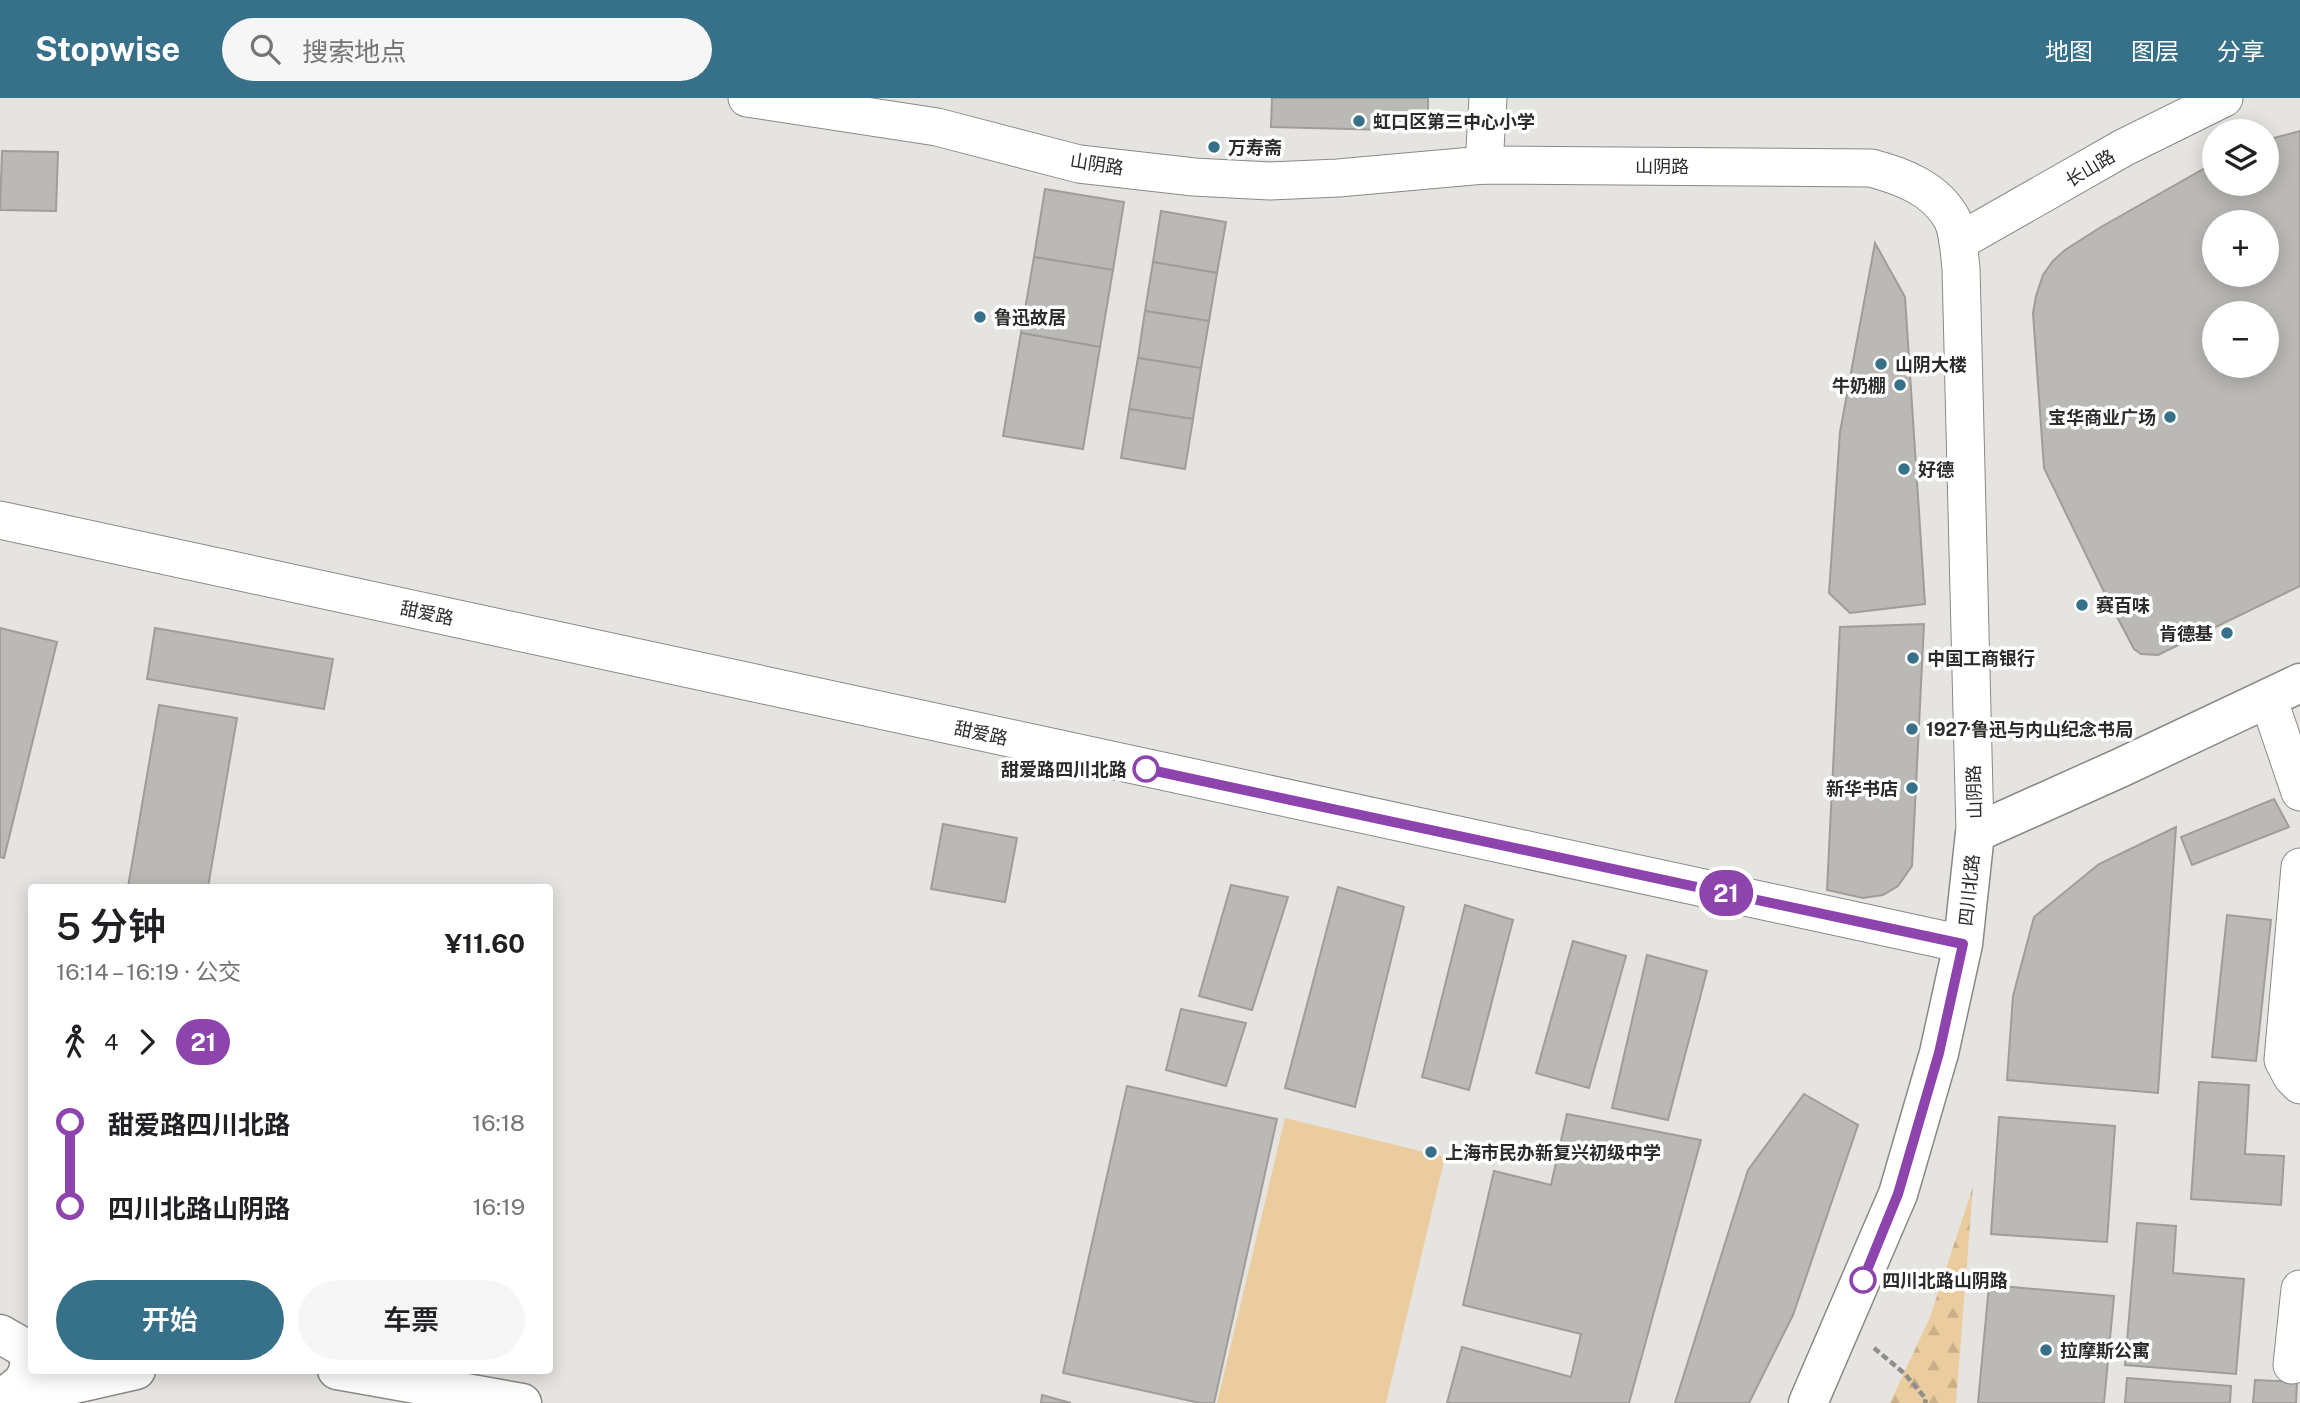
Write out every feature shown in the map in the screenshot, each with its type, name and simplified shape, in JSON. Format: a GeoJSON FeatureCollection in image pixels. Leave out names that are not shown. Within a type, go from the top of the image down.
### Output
{"type":"FeatureCollection","features":[{"type":"Feature","properties":{"kind":"main road","name":"四川北路"},"geometry":{"type":"LineString","coordinates":[[1808,1403],[1898,1194],[1939,1053],[1963,944],[1975,833],[2284,691]]}},
{"type":"Feature","properties":{"kind":"main road"},"geometry":{"type":"LineString","coordinates":[[0,1323],[28,1324]]}},
{"type":"Feature","properties":{"kind":"main road"},"geometry":{"type":"LineString","coordinates":[[0,1334],[22,1346],[28,1354]]}},
{"type":"Feature","properties":{"kind":"main road"},"geometry":{"type":"LineString","coordinates":[[0,1400],[22,1383],[28,1374]]}},
{"type":"Feature","properties":{"kind":"main road"},"geometry":{"type":"LineString","coordinates":[[0,1400],[118,1374]]}},
{"type":"Feature","properties":{"kind":"main road"},"geometry":{"type":"LineString","coordinates":[[359,1374],[522,1403]]}},
{"type":"Feature","properties":{"kind":"street","name":"山阴路"},"geometry":{"type":"LineString","coordinates":[[747,98],[937,127],[1079,164],[1194,177],[1270,181],[1484,165],[1871,168],[1899,175],[1921,188],[1938,202],[1953,220],[1961,268],[1975,833]]}},
{"type":"Feature","properties":{"kind":"street"},"geometry":{"type":"LineString","coordinates":[[1484,165],[1488,98]]}},
{"type":"Feature","properties":{"kind":"street","name":"长山路"},"geometry":{"type":"LineString","coordinates":[[1958,242],[2123,148],[2224,98]]}},
{"type":"Feature","properties":{"kind":"street","name":"甜爱路"},"geometry":{"type":"LineString","coordinates":[[0,520],[1963,944]]}},
{"type":"Feature","properties":{"kind":"street"},"geometry":{"type":"LineString","coordinates":[[2284,691],[2300,792]]}},
{"type":"Feature","properties":{"kind":"street"},"geometry":{"type":"LineString","coordinates":[[2300,867],[2283,1060],[2292,1077],[2300,1085]]}},
{"type":"Feature","properties":{"kind":"street"},"geometry":{"type":"LineString","coordinates":[[2292,1365],[2300,1289]]}},
{"type":"Feature","properties":{"kind":"path"},"geometry":{"type":"LineString","coordinates":[[1844,1322],[1904,1373],[1926,1399],[1926,1403]]}},
{"type":"Feature","properties":{"kind":"green space"},"geometry":{"type":"Polygon","coordinates":[[[1285,1118],[1445,1157],[1386,1403],[1217,1403],[1285,1118]]]}},
{"type":"Feature","properties":{"kind":"green space"},"geometry":{"type":"Polygon","coordinates":[[[1973,1187],[1956,1403],[1890,1403],[1930,1317],[1973,1187]]]}},
{"type":"Feature","properties":{"kind":"building"},"geometry":{"type":"Polygon","coordinates":[[[1272,98],[1428,98],[1428,131],[1271,127],[1272,98]]]}},
{"type":"Feature","properties":{"kind":"building","name":"宝华商业广场"},"geometry":{"type":"Polygon","coordinates":[[[2300,131],[2300,586],[2158,655],[2141,654],[2134,649],[2044,468],[2033,313],[2036,296],[2043,275],[2053,261],[2101,227],[2202,170],[2202,196],[2279,196],[2279,137],[2300,131]]]}},
{"type":"Feature","properties":{"kind":"building"},"geometry":{"type":"Polygon","coordinates":[[[2,151],[58,152],[56,211],[0,210],[2,151]]]}},
{"type":"Feature","properties":{"kind":"building"},"geometry":{"type":"Polygon","coordinates":[[[1045,189],[1124,202],[1113,270],[1034,257],[1045,189]]]}},
{"type":"Feature","properties":{"kind":"building"},"geometry":{"type":"Polygon","coordinates":[[[1161,211],[1226,222],[1217,273],[1153,262],[1161,211]]]}},
{"type":"Feature","properties":{"kind":"building","name":"山阴大楼"},"geometry":{"type":"Polygon","coordinates":[[[1875,243],[1905,297],[1925,604],[1850,613],[1829,593],[1840,432],[1875,243]]]}},
{"type":"Feature","properties":{"kind":"building"},"geometry":{"type":"Polygon","coordinates":[[[1034,257],[1113,270],[1100,347],[1021,333],[1034,257]]]}},
{"type":"Feature","properties":{"kind":"building"},"geometry":{"type":"Polygon","coordinates":[[[1153,262],[1217,273],[1209,321],[1145,311],[1153,262]]]}},
{"type":"Feature","properties":{"kind":"building"},"geometry":{"type":"Polygon","coordinates":[[[1145,311],[1209,321],[1201,368],[1138,358],[1145,311]]]}},
{"type":"Feature","properties":{"kind":"building"},"geometry":{"type":"Polygon","coordinates":[[[1021,333],[1100,347],[1083,449],[1003,436],[1021,333]]]}},
{"type":"Feature","properties":{"kind":"building"},"geometry":{"type":"Polygon","coordinates":[[[1138,358],[1201,368],[1193,419],[1129,409],[1138,358]]]}},
{"type":"Feature","properties":{"kind":"building"},"geometry":{"type":"Polygon","coordinates":[[[1129,409],[1193,419],[1185,469],[1121,458],[1129,409]]]}},
{"type":"Feature","properties":{"kind":"building"},"geometry":{"type":"Polygon","coordinates":[[[1924,624],[1912,866],[1898,886],[1883,895],[1863,898],[1827,890],[1840,627],[1924,624]]]}},
{"type":"Feature","properties":{"kind":"building"},"geometry":{"type":"Polygon","coordinates":[[[0,628],[57,642],[4,858],[0,857],[0,628]]]}},
{"type":"Feature","properties":{"kind":"building"},"geometry":{"type":"Polygon","coordinates":[[[155,628],[333,659],[324,709],[147,679],[155,628]]]}},
{"type":"Feature","properties":{"kind":"building"},"geometry":{"type":"Polygon","coordinates":[[[159,705],[237,718],[209,884],[129,884],[159,705]]]}},
{"type":"Feature","properties":{"kind":"building"},"geometry":{"type":"Polygon","coordinates":[[[2274,799],[2289,827],[2192,865],[2181,837],[2274,799]]]}},
{"type":"Feature","properties":{"kind":"building"},"geometry":{"type":"Polygon","coordinates":[[[943,824],[1017,838],[1005,902],[931,889],[943,824]]]}},
{"type":"Feature","properties":{"kind":"building"},"geometry":{"type":"Polygon","coordinates":[[[2176,827],[2158,1093],[2007,1080],[2013,996],[2034,917],[2099,864],[2176,827]]]}},
{"type":"Feature","properties":{"kind":"building"},"geometry":{"type":"Polygon","coordinates":[[[1231,885],[1288,897],[1252,1010],[1199,996],[1231,885]]]}},
{"type":"Feature","properties":{"kind":"building"},"geometry":{"type":"Polygon","coordinates":[[[1338,887],[1404,907],[1355,1107],[1285,1088],[1338,887]]]}},
{"type":"Feature","properties":{"kind":"building"},"geometry":{"type":"Polygon","coordinates":[[[1465,905],[1513,920],[1469,1090],[1422,1077],[1465,905]]]}},
{"type":"Feature","properties":{"kind":"building"},"geometry":{"type":"Polygon","coordinates":[[[2227,915],[2271,920],[2256,1061],[2212,1057],[2227,915]]]}},
{"type":"Feature","properties":{"kind":"building"},"geometry":{"type":"Polygon","coordinates":[[[1573,941],[1626,956],[1589,1088],[1536,1073],[1573,941]]]}},
{"type":"Feature","properties":{"kind":"building"},"geometry":{"type":"Polygon","coordinates":[[[1647,955],[1707,971],[1668,1120],[1612,1108],[1647,955]]]}},
{"type":"Feature","properties":{"kind":"building"},"geometry":{"type":"Polygon","coordinates":[[[1181,1009],[1246,1023],[1226,1086],[1166,1070],[1181,1009]]]}},
{"type":"Feature","properties":{"kind":"building"},"geometry":{"type":"Polygon","coordinates":[[[2199,1082],[2249,1085],[2245,1154],[2284,1156],[2281,1205],[2191,1199],[2199,1082]]]}},
{"type":"Feature","properties":{"kind":"building"},"geometry":{"type":"Polygon","coordinates":[[[1127,1086],[1277,1119],[1214,1403],[1200,1403],[1063,1373],[1127,1086]]]}},
{"type":"Feature","properties":{"kind":"building"},"geometry":{"type":"Polygon","coordinates":[[[1804,1094],[1858,1125],[1793,1315],[1749,1403],[1675,1403],[1748,1170],[1804,1094]]]}},
{"type":"Feature","properties":{"kind":"building"},"geometry":{"type":"Polygon","coordinates":[[[1567,1114],[1701,1140],[1629,1403],[1447,1403],[1462,1347],[1571,1377],[1581,1334],[1463,1305],[1494,1171],[1551,1185],[1567,1114]]]}},
{"type":"Feature","properties":{"kind":"building"},"geometry":{"type":"Polygon","coordinates":[[[1999,1117],[2115,1126],[2107,1242],[1991,1234],[1999,1117]]]}},
{"type":"Feature","properties":{"kind":"building"},"geometry":{"type":"Polygon","coordinates":[[[2137,1223],[2176,1226],[2173,1273],[2244,1279],[2236,1374],[2125,1365],[2137,1223]]]}},
{"type":"Feature","properties":{"kind":"building","name":"拉摩斯公寓"},"geometry":{"type":"Polygon","coordinates":[[[1989,1285],[2114,1296],[2104,1403],[1978,1403],[1989,1285]]]}},
{"type":"Feature","properties":{"kind":"building"},"geometry":{"type":"Polygon","coordinates":[[[2127,1378],[2231,1386],[2230,1403],[2125,1403],[2127,1378]]]}},
{"type":"Feature","properties":{"kind":"building"},"geometry":{"type":"Polygon","coordinates":[[[2255,1380],[2297,1382],[2296,1403],[2253,1403],[2255,1380]]]}},
{"type":"Feature","properties":{"kind":"building"},"geometry":{"type":"Polygon","coordinates":[[[1042,1395],[1071,1403],[1041,1403],[1042,1395]]]}},
{"type":"Feature","properties":{"kind":"bus line","name":"21"},"geometry":{"type":"LineString","coordinates":[[1146,769],[1963,944],[1939,1053],[1898,1194],[1863,1280]]}},
{"type":"Feature","properties":{"kind":"place","name":"虹口区第三中心小学"},"geometry":{"type":"Point","coordinates":[1359,121]}},
{"type":"Feature","properties":{"kind":"place","name":"万寿斋"},"geometry":{"type":"Point","coordinates":[1214,147]}},
{"type":"Feature","properties":{"kind":"place","name":"鲁迅故居"},"geometry":{"type":"Point","coordinates":[980,317]}},
{"type":"Feature","properties":{"kind":"place","name":"山阴大楼"},"geometry":{"type":"Point","coordinates":[1881,364]}},
{"type":"Feature","properties":{"kind":"place","name":"牛奶棚"},"geometry":{"type":"Point","coordinates":[1900,385]}},
{"type":"Feature","properties":{"kind":"place","name":"宝华商业广场"},"geometry":{"type":"Point","coordinates":[2170,417]}},
{"type":"Feature","properties":{"kind":"place","name":"好德"},"geometry":{"type":"Point","coordinates":[1904,469]}},
{"type":"Feature","properties":{"kind":"place","name":"赛百味"},"geometry":{"type":"Point","coordinates":[2082,605]}},
{"type":"Feature","properties":{"kind":"place","name":"肯德基"},"geometry":{"type":"Point","coordinates":[2227,633]}},
{"type":"Feature","properties":{"kind":"place","name":"中国工商银行"},"geometry":{"type":"Point","coordinates":[1913,658]}},
{"type":"Feature","properties":{"kind":"place","name":"1927·鲁迅与内山纪念书局"},"geometry":{"type":"Point","coordinates":[1912,729]}},
{"type":"Feature","properties":{"kind":"place","name":"甜爱路四川北路"},"geometry":{"type":"Point","coordinates":[1146,769]}},
{"type":"Feature","properties":{"kind":"place","name":"新华书店"},"geometry":{"type":"Point","coordinates":[1912,788]}},
{"type":"Feature","properties":{"kind":"place","name":"上海市民办新复兴初级中学"},"geometry":{"type":"Point","coordinates":[1431,1152]}},
{"type":"Feature","properties":{"kind":"place","name":"四川北路山阴路"},"geometry":{"type":"Point","coordinates":[1863,1280]}},
{"type":"Feature","properties":{"kind":"place","name":"拉摩斯公寓"},"geometry":{"type":"Point","coordinates":[2046,1350]}}]}
